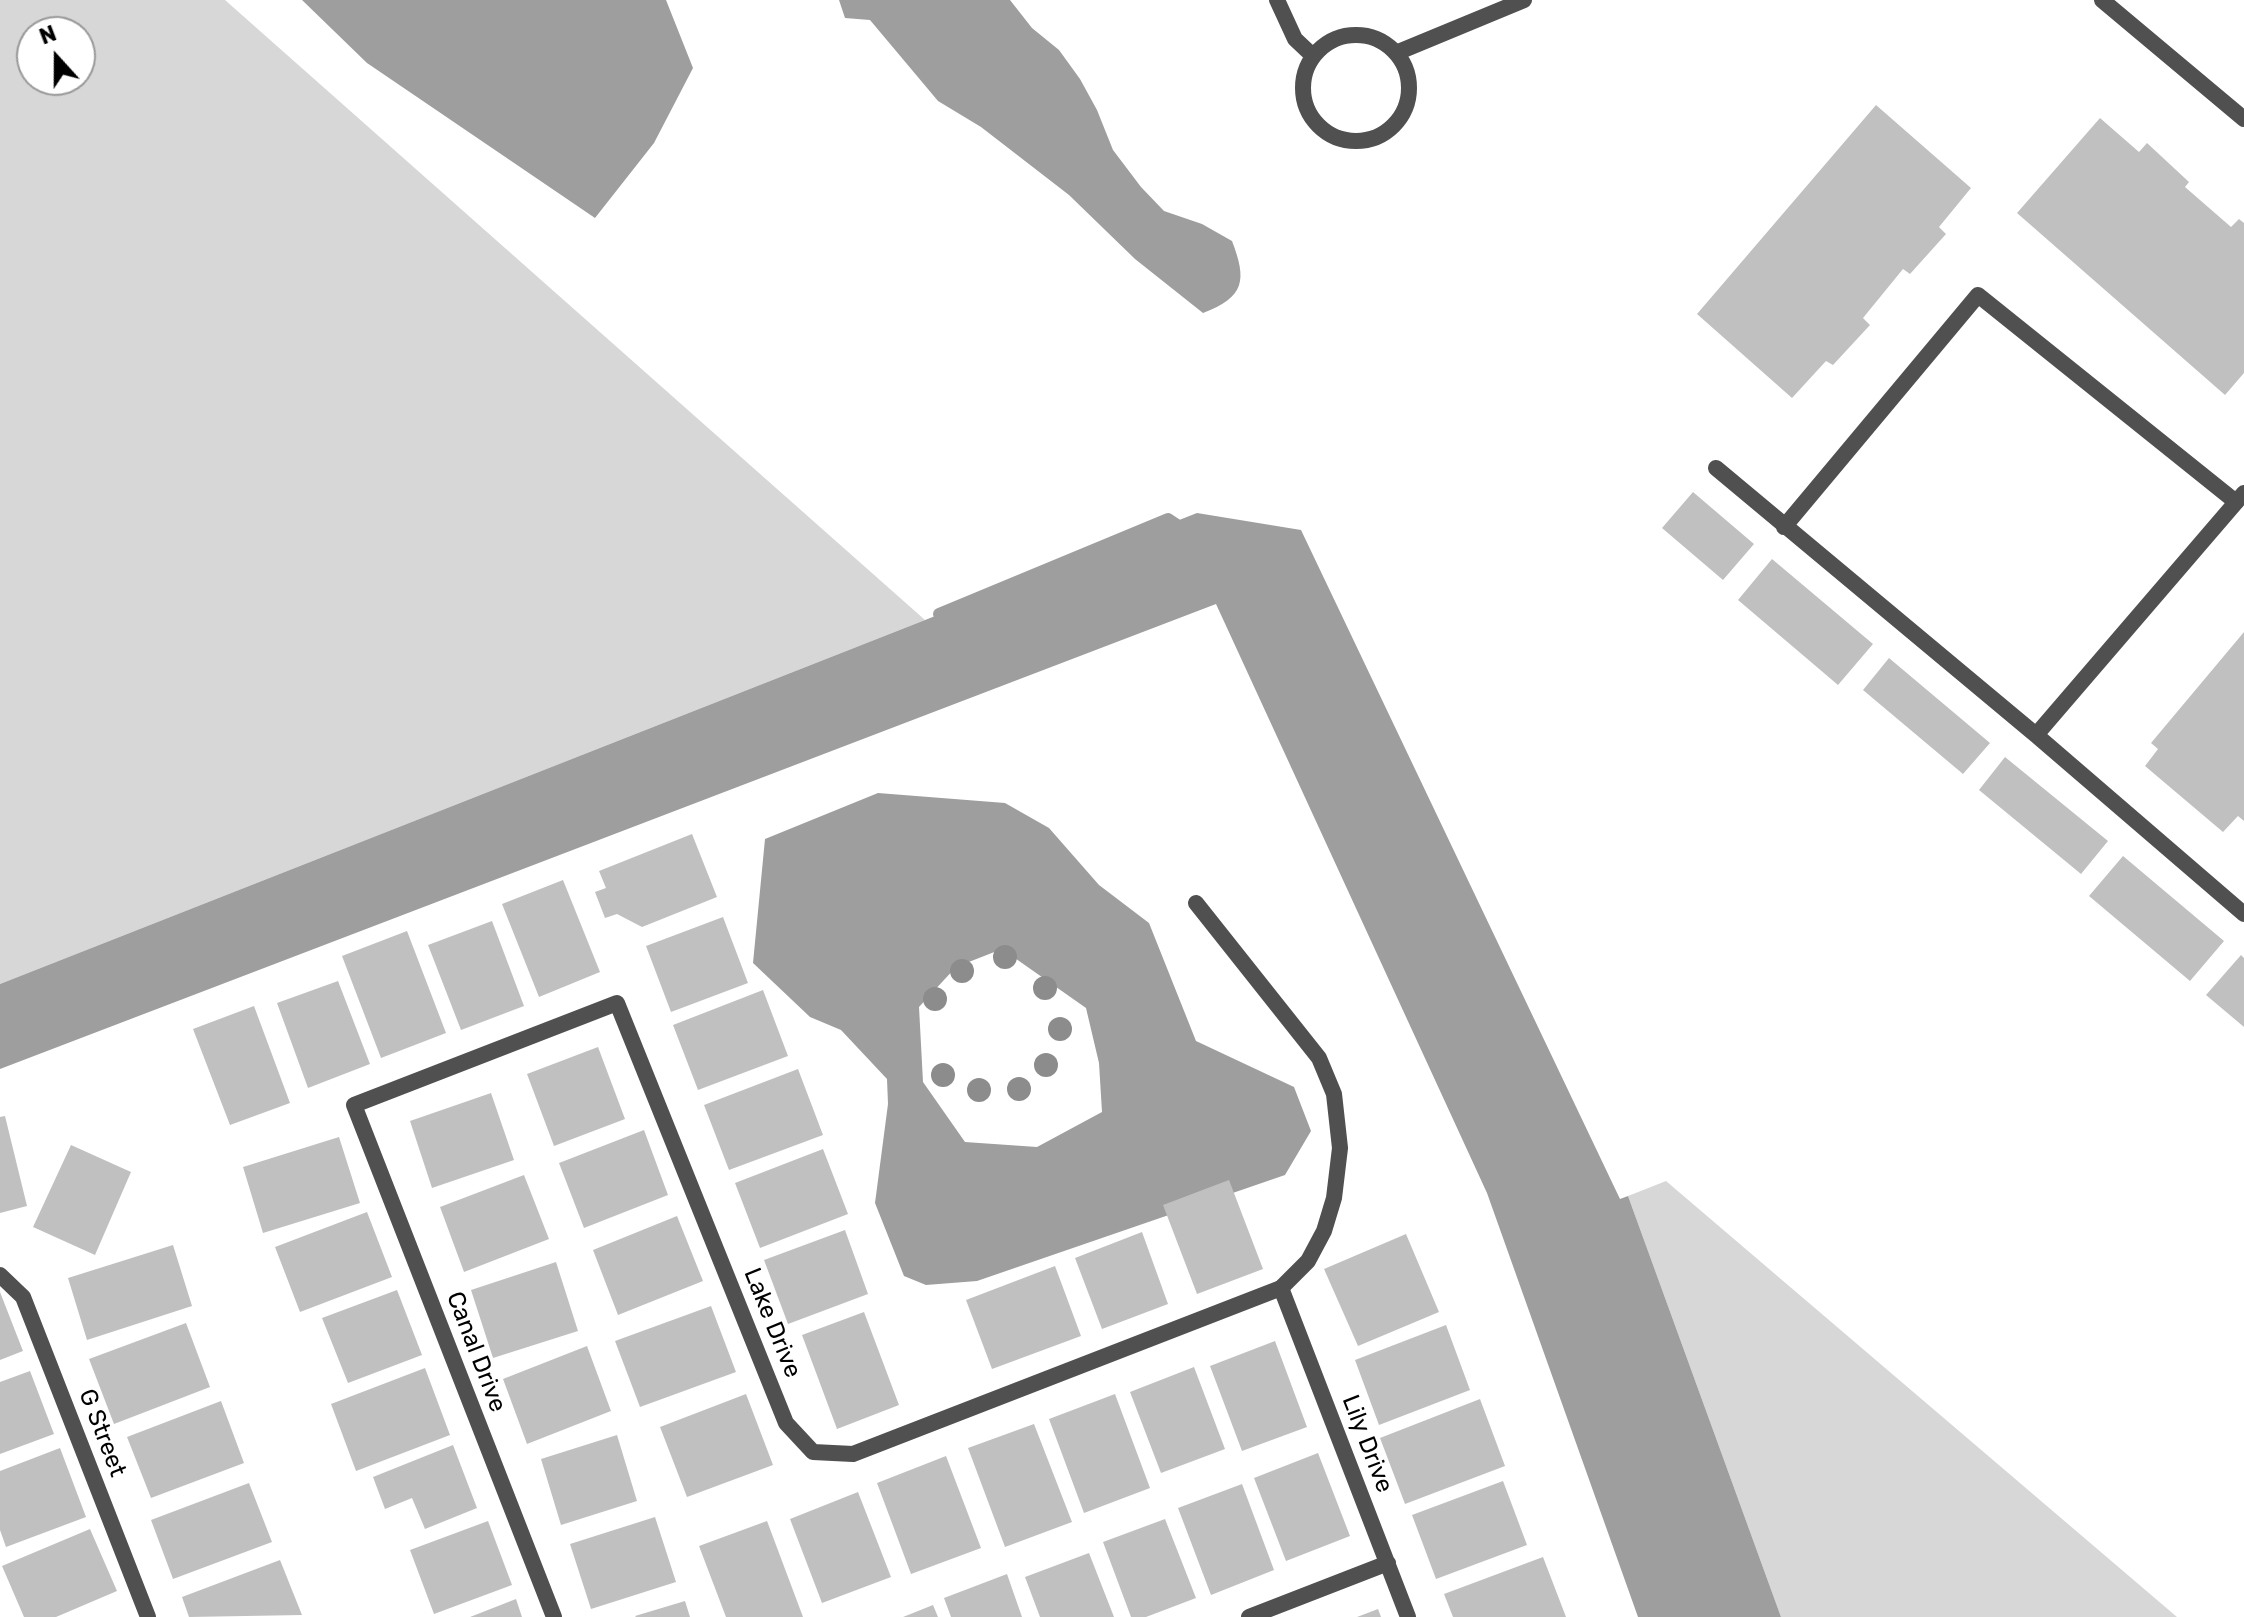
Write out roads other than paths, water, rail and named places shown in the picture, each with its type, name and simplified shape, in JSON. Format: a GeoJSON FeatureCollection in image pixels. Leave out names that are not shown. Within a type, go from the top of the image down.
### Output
{"type":"FeatureCollection","features":[{"type":"Feature","properties":{"kind":"street"},"geometry":{"type":"LineString","coordinates":[[1277,0],[1295,39],[1313,56]]}},
{"type":"Feature","properties":{"kind":"street"},"geometry":{"type":"LineString","coordinates":[[1396,53],[1524,0]]}},
{"type":"Feature","properties":{"kind":"street"},"geometry":{"type":"LineString","coordinates":[[2102,0],[2244,119]]}},
{"type":"Feature","properties":{"kind":"street"},"geometry":{"type":"LineString","coordinates":[[1354,35],[1369,37],[1396,53],[1405,69],[1409,87],[1406,105],[1397,121],[1384,133],[1366,140],[1349,141],[1331,136],[1316,124],[1306,109],[1304,82],[1313,56],[1338,39],[1354,35]]}},
{"type":"Feature","properties":{"kind":"street"},"geometry":{"type":"LineString","coordinates":[[1784,527],[1978,295],[2240,498],[2036,735]]}},
{"type":"Feature","properties":{"kind":"street"},"geometry":{"type":"LineString","coordinates":[[1716,468],[2036,735],[2244,914]]}},
{"type":"Feature","properties":{"kind":"street"},"geometry":{"type":"LineString","coordinates":[[1196,903],[1319,1058],[1334,1094],[1340,1148],[1334,1198],[1324,1231],[1308,1261],[1281,1288]]}},
{"type":"Feature","properties":{"kind":"street","name":"Lake Drive"},"geometry":{"type":"LineString","coordinates":[[354,1105],[617,1003],[786,1423],[813,1452],[853,1454],[1281,1288]]}},
{"type":"Feature","properties":{"kind":"street","name":"Canal Drive"},"geometry":{"type":"LineString","coordinates":[[354,1105],[554,1617]]}},
{"type":"Feature","properties":{"kind":"street","name":"G Street"},"geometry":{"type":"LineString","coordinates":[[0,1275],[23,1297],[148,1617]]}},
{"type":"Feature","properties":{"kind":"street","name":"Lily Drive"},"geometry":{"type":"LineString","coordinates":[[1281,1288],[1408,1617]]}},
{"type":"Feature","properties":{"kind":"street"},"geometry":{"type":"LineString","coordinates":[[1249,1617],[1388,1563]]}},
{"type":"Feature","properties":{"kind":"waterway"},"geometry":{"type":"LineString","coordinates":[[939,614],[1168,519],[1186,531]]}}]}
